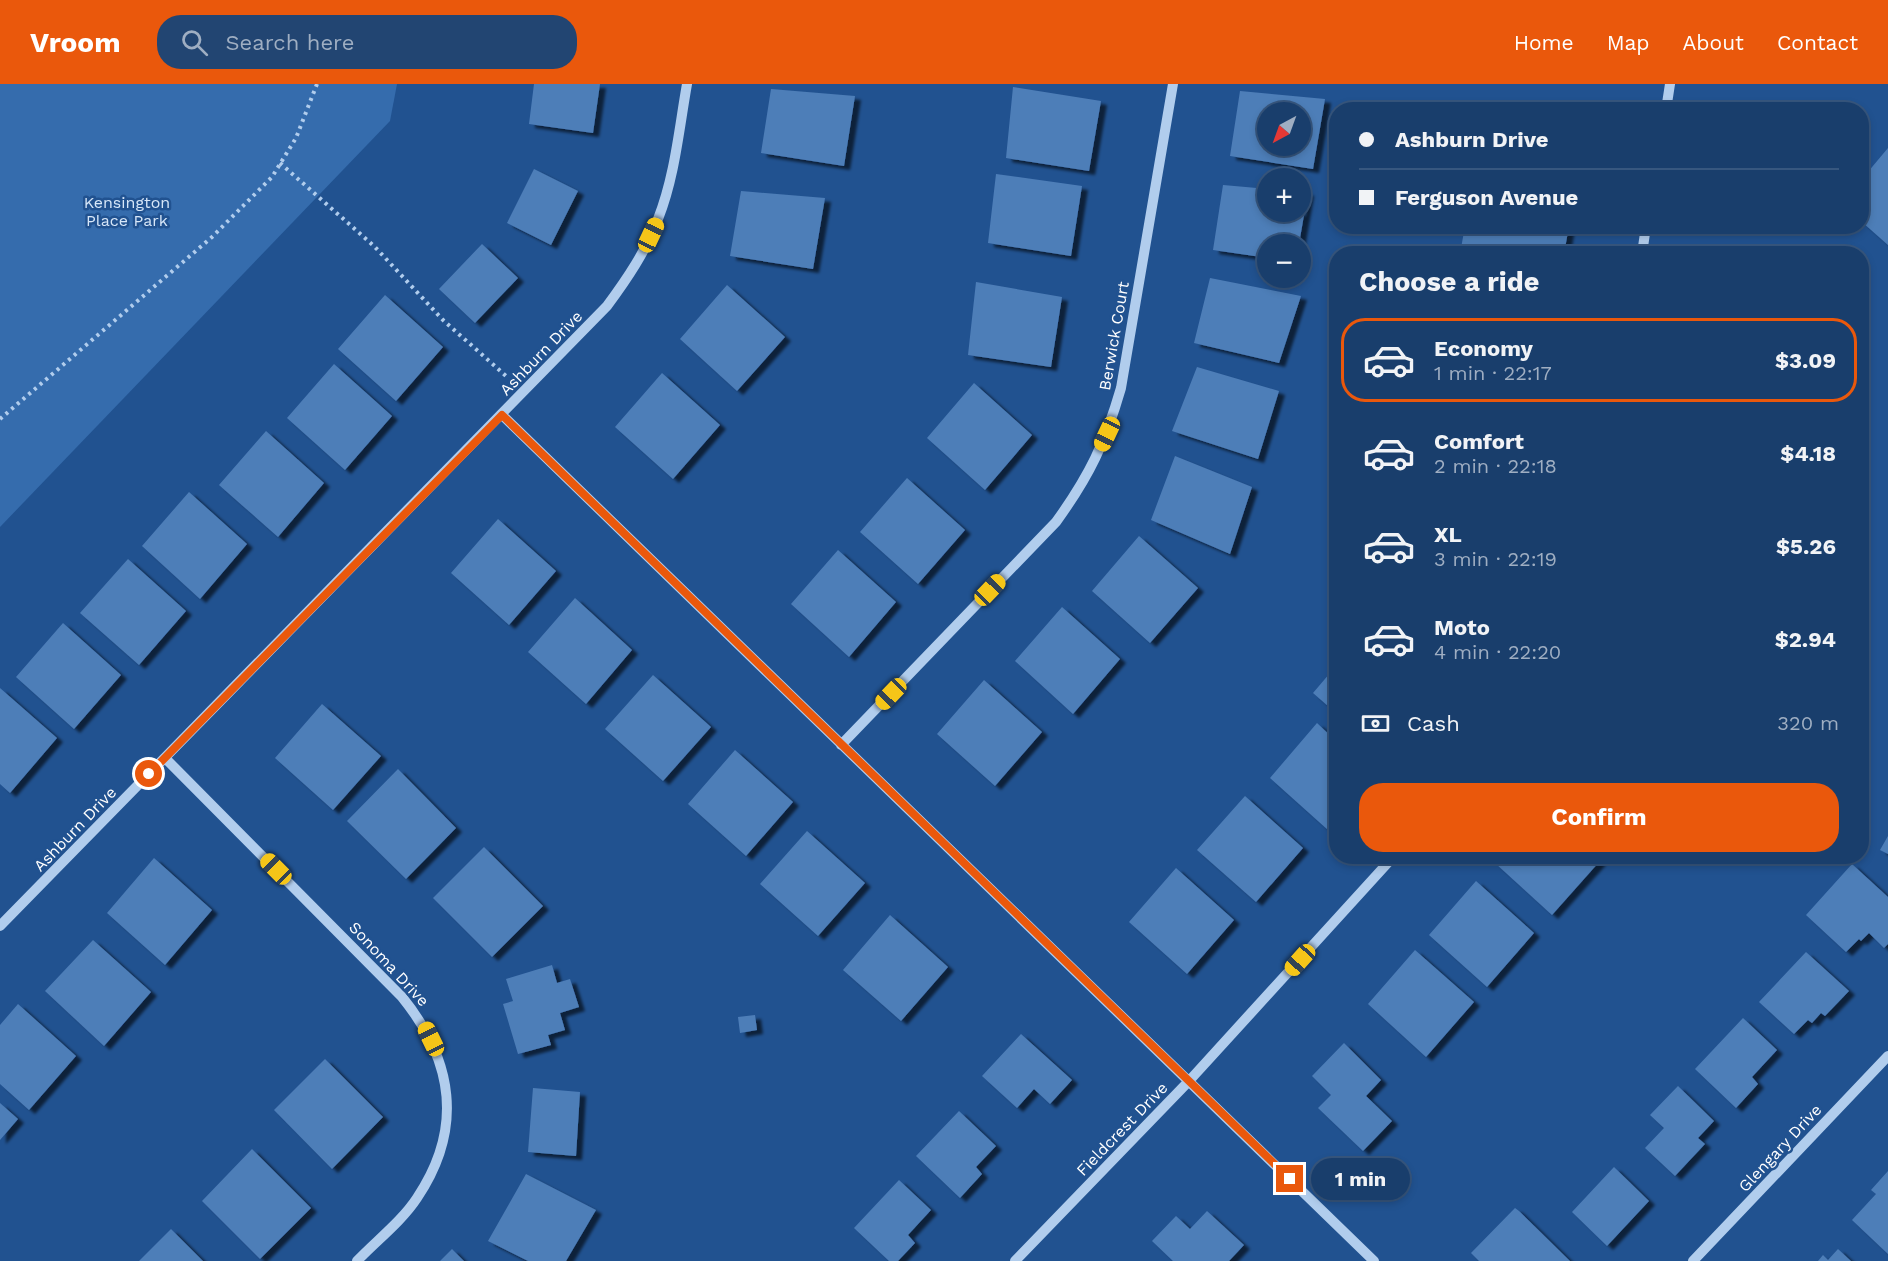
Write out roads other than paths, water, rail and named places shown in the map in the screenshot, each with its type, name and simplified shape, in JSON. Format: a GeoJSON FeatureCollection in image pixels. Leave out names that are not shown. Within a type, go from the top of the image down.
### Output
{"type":"FeatureCollection","features":[{"type":"Feature","properties":{"kind":"street","name":"Ashburn Drive"},"geometry":{"type":"LineString","coordinates":[[0,926],[608,306],[635,267],[658,219],[673,167],[687,84]]}},
{"type":"Feature","properties":{"kind":"street","name":"Berwick Court"},"geometry":{"type":"LineString","coordinates":[[841,745],[1056,522],[1084,483],[1107,434],[1121,388],[1173,84]]}},
{"type":"Feature","properties":{"kind":"street"},"geometry":{"type":"LineString","coordinates":[[1667,102],[1670,84]]}},
{"type":"Feature","properties":{"kind":"street"},"geometry":{"type":"LineString","coordinates":[[502,415],[1374,1261]]}},
{"type":"Feature","properties":{"kind":"street","name":"Sonoma Drive"},"geometry":{"type":"LineString","coordinates":[[165,758],[402,997],[423,1022],[439,1056],[447,1096],[445,1131],[435,1167],[416,1200],[357,1261]]}},
{"type":"Feature","properties":{"kind":"street","name":"Fieldcrest Drive"},"geometry":{"type":"LineString","coordinates":[[1016,1261],[1189,1081],[1387,864]]}},
{"type":"Feature","properties":{"kind":"street","name":"Glengary Drive"},"geometry":{"type":"LineString","coordinates":[[1693,1261],[1888,1056]]}},
{"type":"Feature","properties":{"kind":"park label","name":"Kensington Place Park"},"geometry":{"type":"Point","coordinates":[127,211]}}]}
